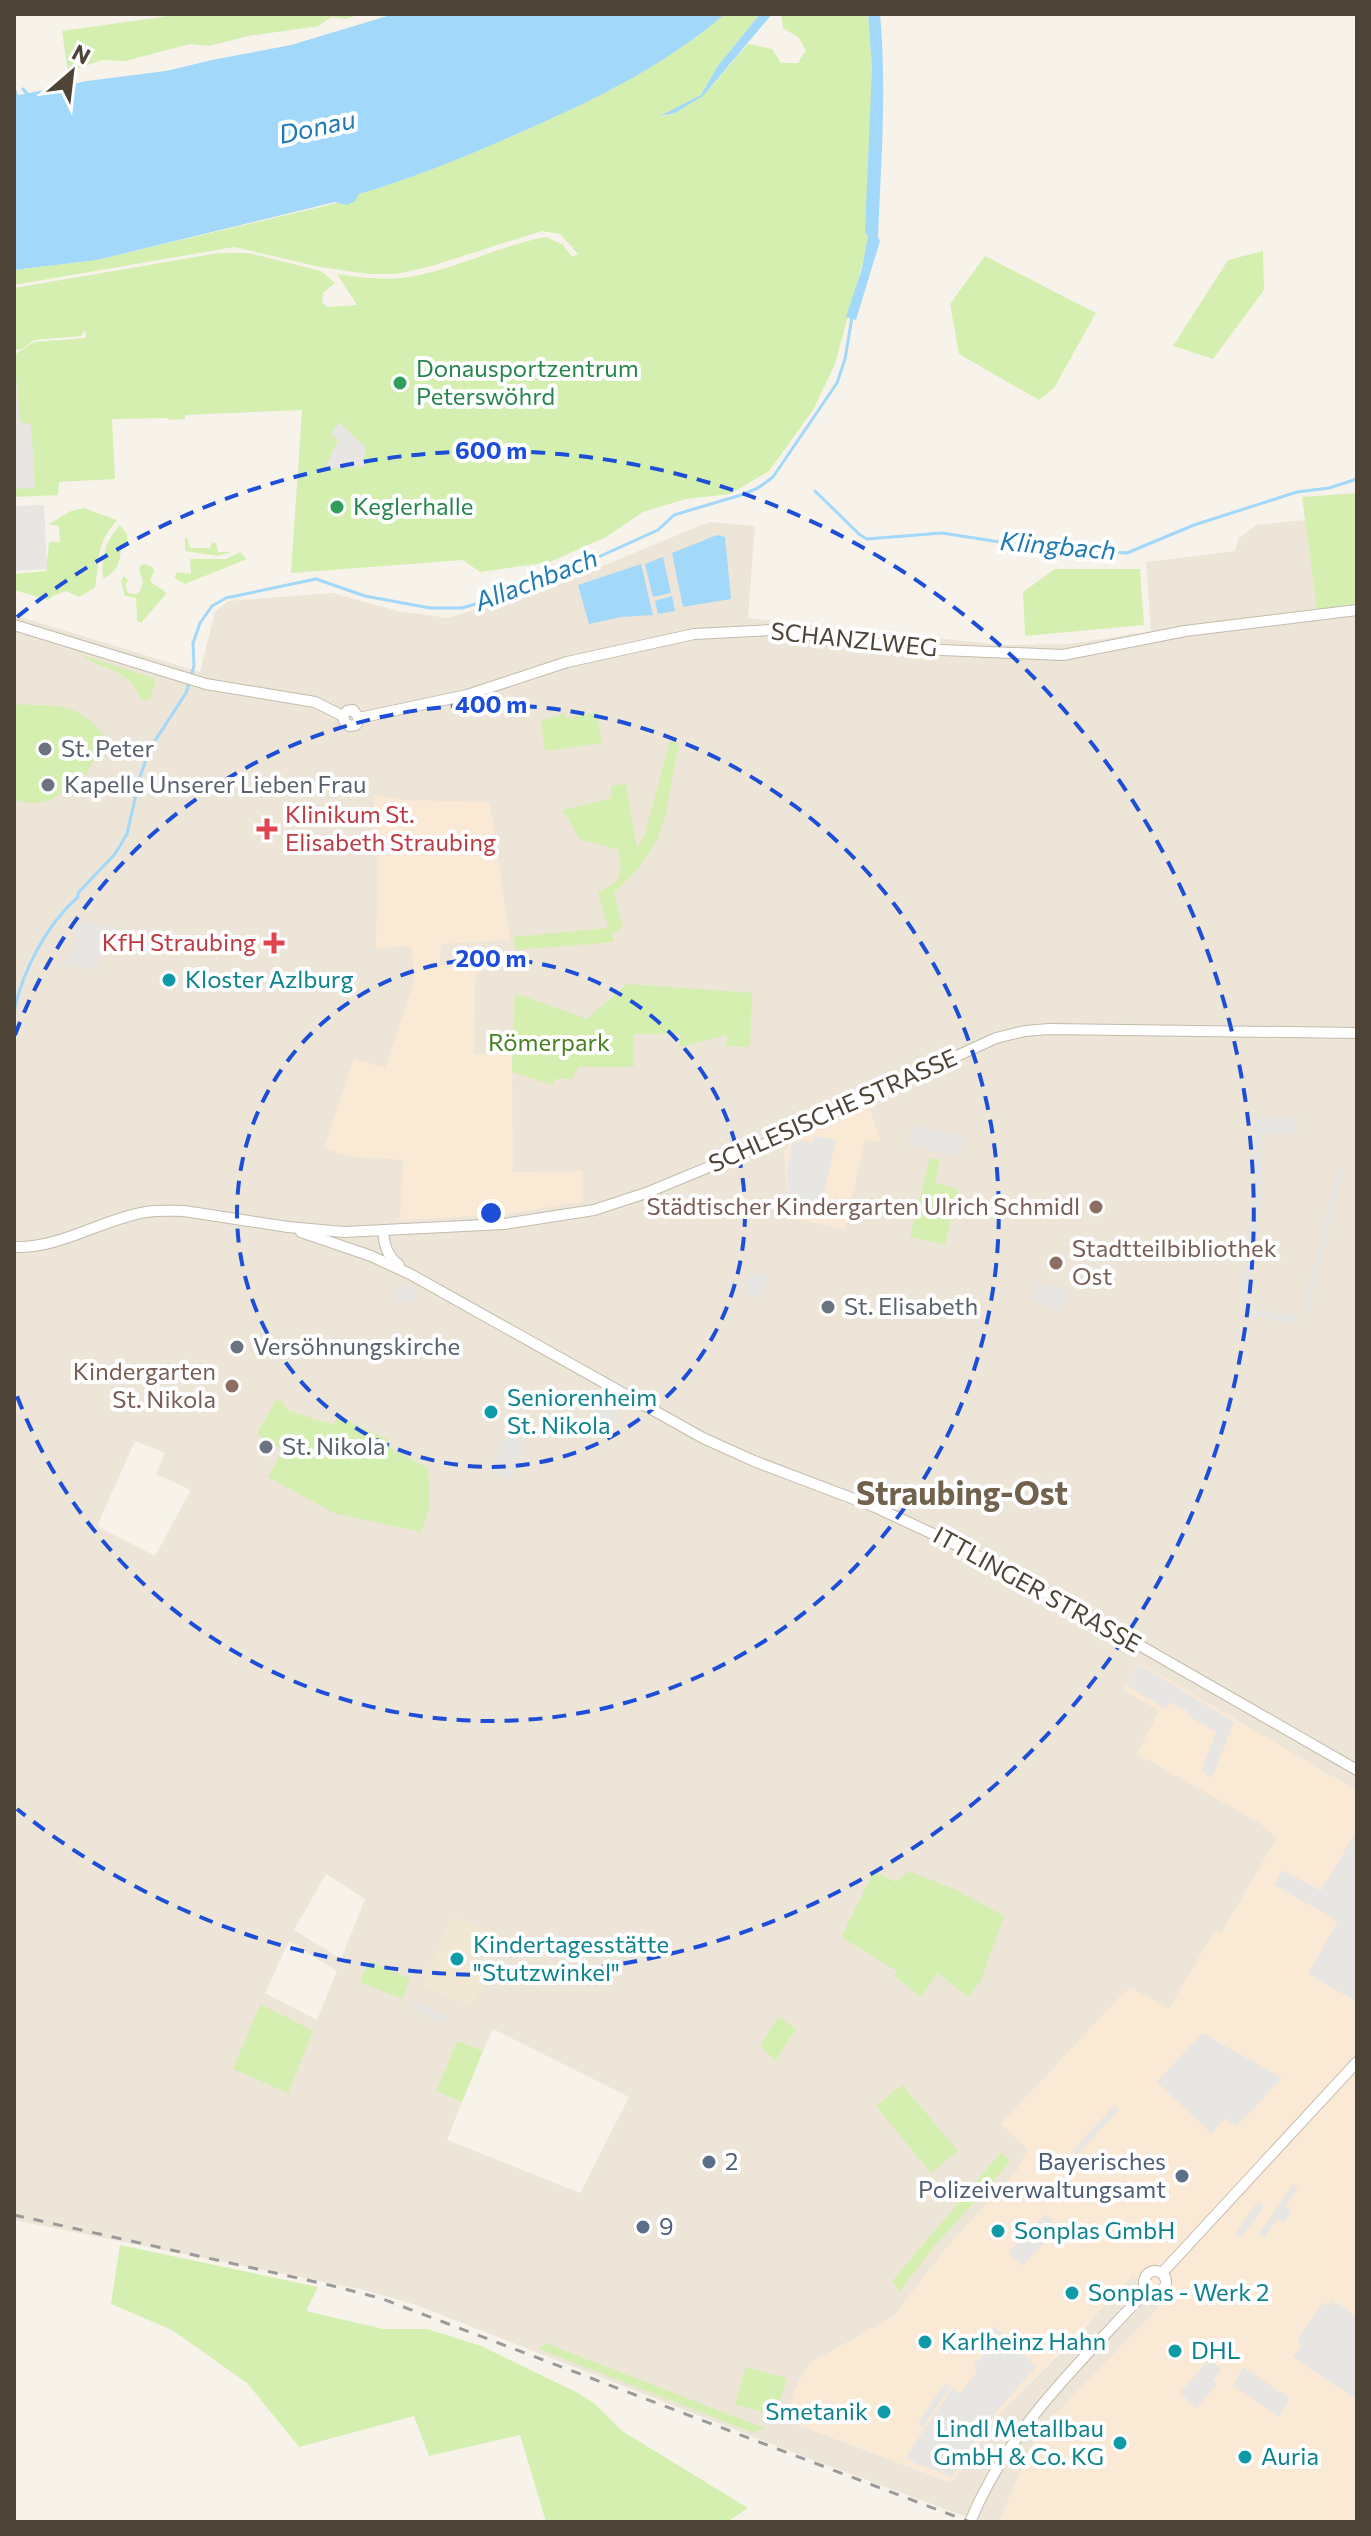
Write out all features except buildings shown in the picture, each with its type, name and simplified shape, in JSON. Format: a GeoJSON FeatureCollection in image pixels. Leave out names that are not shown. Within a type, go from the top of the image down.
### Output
{"type":"FeatureCollection","features":[{"type":"Feature","properties":{"kind":"street","name":"SCHANZLWEG"},"geometry":{"type":"LineString","coordinates":[[14,625],[206,684],[315,702],[341,715],[349,726],[356,725],[359,718],[467,695],[567,662],[694,634],[773,630],[918,649],[1063,655],[1185,631],[1357,610]]}},
{"type":"Feature","properties":{"kind":"street","name":"SCHLESISCHE STRASSE"},"geometry":{"type":"LineString","coordinates":[[313,1230],[344,1232],[518,1222],[612,1205],[785,1135],[1012,1033],[1049,1029],[1357,1033]]}},
{"type":"Feature","properties":{"kind":"street","name":"ITTLINGER STRASSE"},"geometry":{"type":"LineString","coordinates":[[14,1247],[45,1243],[128,1216],[163,1210],[313,1230]]}},
{"type":"Feature","properties":{"kind":"street","name":"ITTLINGER STRASSE"},"geometry":{"type":"LineString","coordinates":[[288,1227],[371,1256],[410,1274],[703,1438],[885,1511],[950,1541],[1086,1614],[1357,1770]]}},
{"type":"Feature","properties":{"kind":"street","name":"ITTLINGER STRASSE"},"geometry":{"type":"LineString","coordinates":[[383,1230],[385,1246],[391,1258],[410,1274]]}},
{"type":"Feature","properties":{"kind":"street"},"geometry":{"type":"LineString","coordinates":[[970,2522],[1019,2431],[1147,2290],[1158,2293],[1163,2289],[1166,2280],[1162,2273],[1357,2062]]}},
{"type":"Feature","properties":{"kind":"shaded area"},"geometry":{"type":"Polygon","coordinates":[[[14,355],[20,422],[31,424],[35,488],[14,489],[14,355]]]}},
{"type":"Feature","properties":{"kind":"shaded area"},"geometry":{"type":"Polygon","coordinates":[[[339,422],[366,448],[366,466],[325,469],[338,440],[331,435],[339,422]]]}},
{"type":"Feature","properties":{"kind":"shaded area"},"geometry":{"type":"Polygon","coordinates":[[[44,505],[47,569],[14,571],[14,506],[44,505]]]}},
{"type":"Feature","properties":{"kind":"shaded area"},"geometry":{"type":"Polygon","coordinates":[[[1305,520],[1317,609],[1357,603],[1357,1791],[1139,1663],[1160,1710],[1225,1803],[1260,1823],[1277,1838],[1221,1934],[1215,1931],[1169,2009],[1131,1988],[1124,1993],[1001,2124],[1028,2149],[1018,2170],[946,2248],[894,2316],[812,2362],[783,2419],[951,2483],[998,2415],[1133,2274],[1160,2306],[1048,2422],[1030,2449],[999,2522],[980,2522],[416,2305],[364,2290],[14,2220],[14,615],[200,672],[215,612],[228,601],[332,593],[398,611],[448,618],[554,586],[709,522],[755,526],[748,618],[1002,645],[1070,644],[1151,631],[1146,562],[1235,551],[1238,539],[1256,525],[1305,520]],[[135,1441],[97,1526],[155,1556],[191,1490],[156,1474],[165,1453],[135,1441]],[[874,1872],[897,1971],[894,1976],[921,1996],[938,1973],[967,1996],[896,1882],[874,1872]],[[326,1874],[294,1930],[341,1959],[365,1899],[326,1874]],[[289,1941],[265,1993],[317,2020],[337,1971],[289,1941]],[[493,2029],[483,2051],[457,2041],[436,2091],[462,2102],[447,2140],[580,2193],[629,2097],[493,2029]],[[1001,2152],[892,2281],[898,2291],[1009,2163],[1001,2152]]]}},
{"type":"Feature","properties":{"kind":"shaded area"},"geometry":{"type":"Polygon","coordinates":[[[373,795],[404,800],[490,802],[510,940],[441,944],[440,965],[476,965],[474,1054],[512,1053],[513,1172],[583,1171],[583,1202],[499,1215],[400,1220],[403,1160],[351,1157],[324,1148],[354,1058],[385,1068],[414,981],[411,946],[376,948],[378,846],[373,795]]]}},
{"type":"Feature","properties":{"kind":"shaded area"},"geometry":{"type":"Polygon","coordinates":[[[76,922],[116,926],[115,942],[129,944],[127,954],[100,951],[97,970],[75,965],[74,968],[62,966],[76,941],[76,922]]]}},
{"type":"Feature","properties":{"kind":"shaded area"},"geometry":{"type":"Polygon","coordinates":[[[865,1109],[871,1112],[880,1138],[879,1142],[865,1140],[845,1230],[792,1218],[789,1214],[784,1152],[790,1142],[865,1109]]]}},
{"type":"Feature","properties":{"kind":"shaded area"},"geometry":{"type":"Polygon","coordinates":[[[1253,1117],[1297,1118],[1297,1134],[1261,1133],[1262,1188],[1255,1188],[1253,1117]]]}},
{"type":"Feature","properties":{"kind":"shaded area"},"geometry":{"type":"Polygon","coordinates":[[[912,1125],[964,1137],[960,1157],[908,1145],[912,1125]]]}},
{"type":"Feature","properties":{"kind":"shaded area"},"geometry":{"type":"Polygon","coordinates":[[[815,1136],[836,1140],[824,1192],[820,1201],[817,1200],[814,1214],[789,1206],[787,1169],[793,1141],[813,1142],[815,1136]]]}},
{"type":"Feature","properties":{"kind":"shaded area"},"geometry":{"type":"Polygon","coordinates":[[[1337,1168],[1344,1170],[1308,1314],[1302,1313],[1337,1168]]]}},
{"type":"Feature","properties":{"kind":"shaded area"},"geometry":{"type":"Polygon","coordinates":[[[1254,1192],[1262,1193],[1248,1304],[1241,1303],[1254,1192]]]}},
{"type":"Feature","properties":{"kind":"shaded area"},"geometry":{"type":"Polygon","coordinates":[[[748,1271],[768,1276],[761,1297],[744,1294],[748,1271]]]}},
{"type":"Feature","properties":{"kind":"shaded area"},"geometry":{"type":"Polygon","coordinates":[[[399,1281],[417,1289],[412,1303],[392,1300],[399,1281]]]}},
{"type":"Feature","properties":{"kind":"shaded area"},"geometry":{"type":"Polygon","coordinates":[[[1035,1283],[1068,1291],[1062,1312],[1031,1299],[1035,1283]]]}},
{"type":"Feature","properties":{"kind":"shaded area"},"geometry":{"type":"Polygon","coordinates":[[[1248,1308],[1298,1318],[1296,1325],[1247,1315],[1248,1308]]]}},
{"type":"Feature","properties":{"kind":"shaded area"},"geometry":{"type":"Polygon","coordinates":[[[604,1392],[622,1402],[614,1423],[593,1414],[604,1392]]]}},
{"type":"Feature","properties":{"kind":"shaded area"},"geometry":{"type":"Polygon","coordinates":[[[507,1435],[516,1439],[523,1448],[509,1480],[489,1470],[507,1435]]]}},
{"type":"Feature","properties":{"kind":"shaded area"},"geometry":{"type":"Polygon","coordinates":[[[1139,1662],[1357,1791],[1357,2522],[999,2522],[1030,2449],[1048,2422],[1160,2306],[1133,2275],[998,2415],[951,2483],[783,2419],[799,2380],[812,2362],[894,2316],[946,2248],[1018,2170],[1028,2149],[1001,2124],[1124,1992],[1131,1988],[1169,2008],[1215,1930],[1222,1933],[1277,1838],[1260,1823],[1137,1754],[1159,1711],[1123,1689],[1139,1662]]]}},
{"type":"Feature","properties":{"kind":"shaded area"},"geometry":{"type":"Polygon","coordinates":[[[1139,1664],[1234,1722],[1212,1778],[1201,1771],[1216,1732],[1171,1702],[1166,1709],[1126,1685],[1139,1664]]]}},
{"type":"Feature","properties":{"kind":"shaded area"},"geometry":{"type":"Polygon","coordinates":[[[1357,1830],[1357,2002],[1308,1974],[1338,1921],[1274,1885],[1283,1870],[1321,1891],[1357,1830]]]}},
{"type":"Feature","properties":{"kind":"shaded area"},"geometry":{"type":"Polygon","coordinates":[[[453,1915],[490,1933],[477,1960],[494,1969],[471,2007],[421,1985],[453,1915]]]}},
{"type":"Feature","properties":{"kind":"shaded area"},"geometry":{"type":"Polygon","coordinates":[[[414,2001],[448,2016],[445,2023],[411,2009],[414,2001]]]}},
{"type":"Feature","properties":{"kind":"shaded area","name":"Bayerisches Polizeiverwaltungsamt"},"geometry":{"type":"Polygon","coordinates":[[[1202,2033],[1282,2078],[1236,2127],[1226,2118],[1211,2133],[1157,2082],[1202,2033]]]}},
{"type":"Feature","properties":{"kind":"shaded area"},"geometry":{"type":"Polygon","coordinates":[[[1114,2106],[1119,2110],[1077,2155],[1072,2151],[1114,2106]]]}},
{"type":"Feature","properties":{"kind":"shaded area"},"geometry":{"type":"Polygon","coordinates":[[[1293,2184],[1298,2188],[1286,2207],[1292,2212],[1284,2223],[1277,2219],[1264,2238],[1259,2234],[1293,2184]]]}},
{"type":"Feature","properties":{"kind":"shaded area"},"geometry":{"type":"Polygon","coordinates":[[[1258,2201],[1264,2206],[1242,2237],[1236,2233],[1258,2201]]]}},
{"type":"Feature","properties":{"kind":"shaded area","name":"Sonplas GmbH"},"geometry":{"type":"Polygon","coordinates":[[[1045,2214],[1056,2224],[1047,2234],[1050,2237],[1022,2266],[1008,2253],[1045,2214]]]}},
{"type":"Feature","properties":{"kind":"shaded area"},"geometry":{"type":"Polygon","coordinates":[[[1332,2300],[1357,2317],[1357,2400],[1293,2357],[1302,2344],[1297,2340],[1323,2302],[1328,2306],[1332,2300]]]}},
{"type":"Feature","properties":{"kind":"shaded area"},"geometry":{"type":"Polygon","coordinates":[[[994,2326],[1036,2367],[997,2411],[952,2477],[915,2463],[906,2457],[952,2388],[959,2394],[977,2372],[974,2365],[988,2349],[979,2340],[994,2326]]]}},
{"type":"Feature","properties":{"kind":"shaded area"},"geometry":{"type":"Polygon","coordinates":[[[1209,2359],[1221,2369],[1213,2380],[1217,2384],[1197,2408],[1180,2393],[1209,2359]]]}},
{"type":"Feature","properties":{"kind":"shaded area"},"geometry":{"type":"Polygon","coordinates":[[[1243,2367],[1289,2398],[1279,2417],[1233,2386],[1243,2367]]]}},
{"type":"Feature","properties":{"kind":"shaded area"},"geometry":{"type":"Polygon","coordinates":[[[945,2383],[950,2387],[923,2427],[918,2423],[945,2383]]]}},
{"type":"Feature","properties":{"kind":"green space"},"geometry":{"type":"Polygon","coordinates":[[[182,14],[361,14],[346,19],[331,17],[319,26],[248,36],[209,46],[190,44],[125,61],[102,60],[68,72],[62,31],[182,14]]]}},
{"type":"Feature","properties":{"kind":"green space"},"geometry":{"type":"Polygon","coordinates":[[[725,14],[760,14],[717,67],[701,95],[661,117],[675,113],[703,96],[748,44],[772,49],[781,63],[798,63],[806,50],[798,37],[783,28],[781,14],[868,14],[872,67],[867,246],[835,364],[813,410],[769,471],[730,494],[686,499],[643,512],[606,537],[550,562],[480,572],[463,560],[291,573],[302,410],[185,415],[185,419],[169,420],[112,419],[115,479],[59,482],[58,495],[14,497],[14,355],[34,342],[86,338],[85,330],[81,336],[34,340],[22,349],[14,350],[14,288],[219,253],[249,253],[321,271],[335,283],[323,293],[322,302],[327,307],[357,305],[337,274],[384,279],[419,275],[546,237],[563,245],[572,257],[578,254],[560,234],[542,231],[396,274],[369,274],[320,267],[234,247],[14,285],[14,270],[97,260],[354,199],[359,194],[480,150],[601,95],[653,66],[725,14]]]}},
{"type":"Feature","properties":{"kind":"green space"},"geometry":{"type":"Polygon","coordinates":[[[1263,251],[1264,290],[1213,359],[1173,346],[1228,260],[1263,251]]]}},
{"type":"Feature","properties":{"kind":"green space"},"geometry":{"type":"Polygon","coordinates":[[[985,256],[1096,313],[1054,388],[1039,400],[959,354],[950,304],[985,256]]]}},
{"type":"Feature","properties":{"kind":"green space"},"geometry":{"type":"Polygon","coordinates":[[[1357,493],[1357,603],[1317,610],[1302,497],[1357,493]]]}},
{"type":"Feature","properties":{"kind":"green space"},"geometry":{"type":"Polygon","coordinates":[[[84,508],[117,520],[102,545],[95,588],[79,597],[66,591],[48,600],[14,590],[14,574],[46,571],[49,542],[60,542],[59,526],[49,524],[71,511],[84,508]]]}},
{"type":"Feature","properties":{"kind":"green space"},"geometry":{"type":"Polygon","coordinates":[[[120,525],[127,534],[127,542],[121,549],[117,567],[103,579],[105,550],[120,525]]]}},
{"type":"Feature","properties":{"kind":"green space"},"geometry":{"type":"Polygon","coordinates":[[[187,537],[190,548],[210,548],[212,542],[216,543],[218,552],[231,552],[218,556],[185,551],[187,537]]]}},
{"type":"Feature","properties":{"kind":"green space"},"geometry":{"type":"Polygon","coordinates":[[[240,552],[247,559],[185,584],[174,578],[177,572],[191,574],[190,559],[226,559],[240,552]]]}},
{"type":"Feature","properties":{"kind":"green space"},"geometry":{"type":"Polygon","coordinates":[[[145,564],[154,571],[150,580],[166,594],[141,623],[137,621],[136,598],[125,596],[121,581],[124,576],[128,580],[125,586],[128,593],[136,594],[143,581],[139,570],[145,564]]]}},
{"type":"Feature","properties":{"kind":"green space"},"geometry":{"type":"Polygon","coordinates":[[[1055,569],[1140,569],[1144,625],[1025,636],[1023,592],[1055,569]]]}},
{"type":"Feature","properties":{"kind":"green space"},"geometry":{"type":"Polygon","coordinates":[[[82,655],[156,679],[150,700],[141,700],[130,681],[123,676],[82,655]]]}},
{"type":"Feature","properties":{"kind":"green space"},"geometry":{"type":"Polygon","coordinates":[[[14,704],[54,706],[75,711],[106,738],[86,775],[79,771],[66,788],[52,799],[36,803],[14,800],[14,704]]]}},
{"type":"Feature","properties":{"kind":"green space"},"geometry":{"type":"Polygon","coordinates":[[[597,712],[602,743],[545,751],[541,721],[565,713],[566,718],[597,712]]]}},
{"type":"Feature","properties":{"kind":"green space"},"geometry":{"type":"Polygon","coordinates":[[[670,741],[679,742],[666,814],[657,840],[639,868],[614,893],[623,928],[612,934],[614,942],[515,950],[514,937],[608,928],[598,892],[617,881],[620,871],[618,849],[580,840],[563,810],[612,798],[611,786],[626,784],[637,849],[645,833],[670,741]]]}},
{"type":"Feature","properties":{"kind":"green space","name":"Römerpark"},"geometry":{"type":"Polygon","coordinates":[[[627,984],[752,993],[750,1047],[726,1046],[727,1035],[680,1047],[680,1034],[633,1034],[634,1067],[579,1067],[571,1079],[555,1079],[552,1085],[512,1072],[515,993],[587,1019],[627,984]]]}},
{"type":"Feature","properties":{"kind":"green space"},"geometry":{"type":"Polygon","coordinates":[[[930,1158],[940,1160],[935,1183],[958,1189],[945,1245],[910,1237],[930,1158]]]}},
{"type":"Feature","properties":{"kind":"green space"},"geometry":{"type":"Polygon","coordinates":[[[276,1400],[284,1402],[285,1409],[333,1425],[338,1416],[387,1439],[392,1449],[428,1468],[430,1505],[421,1532],[334,1513],[268,1477],[283,1450],[257,1434],[276,1400]]]}},
{"type":"Feature","properties":{"kind":"green space"},"geometry":{"type":"Polygon","coordinates":[[[874,1871],[896,1882],[911,1872],[956,1890],[1004,1916],[980,1982],[968,1997],[938,1973],[921,1997],[894,1976],[897,1971],[841,1937],[874,1871]]]}},
{"type":"Feature","properties":{"kind":"green space"},"geometry":{"type":"Polygon","coordinates":[[[369,1961],[410,1979],[402,1999],[360,1982],[369,1961]]]}},
{"type":"Feature","properties":{"kind":"green space"},"geometry":{"type":"Polygon","coordinates":[[[260,2004],[313,2031],[288,2093],[233,2069],[260,2004]]]}},
{"type":"Feature","properties":{"kind":"green space"},"geometry":{"type":"Polygon","coordinates":[[[778,2017],[796,2029],[775,2061],[760,2046],[778,2017]]]}},
{"type":"Feature","properties":{"kind":"green space"},"geometry":{"type":"Polygon","coordinates":[[[457,2041],[483,2051],[462,2102],[436,2091],[457,2041]]]}},
{"type":"Feature","properties":{"kind":"green space"},"geometry":{"type":"Polygon","coordinates":[[[902,2085],[958,2151],[931,2173],[876,2106],[902,2085]]]}},
{"type":"Feature","properties":{"kind":"green space"},"geometry":{"type":"Polygon","coordinates":[[[1001,2152],[1009,2163],[933,2248],[899,2292],[892,2281],[1001,2152]]]}},
{"type":"Feature","properties":{"kind":"green space"},"geometry":{"type":"Polygon","coordinates":[[[120,2245],[318,2287],[306,2311],[383,2329],[427,2329],[481,2346],[578,2393],[594,2403],[622,2431],[748,2508],[727,2522],[546,2522],[520,2435],[429,2456],[414,2416],[299,2447],[247,2383],[172,2330],[111,2304],[120,2245]]]}},
{"type":"Feature","properties":{"kind":"green space"},"geometry":{"type":"Polygon","coordinates":[[[545,2343],[764,2428],[754,2433],[539,2349],[545,2343]]]}},
{"type":"Feature","properties":{"kind":"green space"},"geometry":{"type":"Polygon","coordinates":[[[746,2367],[786,2378],[774,2415],[735,2404],[746,2367]]]}},
{"type":"Feature","properties":{"kind":"water","name":"Donau"},"geometry":{"type":"Polygon","coordinates":[[[394,14],[725,14],[653,66],[601,95],[460,158],[359,194],[355,201],[347,205],[335,202],[97,260],[14,270],[14,89],[18,95],[25,94],[21,89],[23,87],[29,93],[87,81],[166,71],[291,45],[394,14]]]}},
{"type":"Feature","properties":{"kind":"water"},"geometry":{"type":"Polygon","coordinates":[[[760,14],[772,14],[703,96],[675,113],[660,116],[701,95],[717,67],[760,14]]]}},
{"type":"Feature","properties":{"kind":"water"},"geometry":{"type":"Polygon","coordinates":[[[868,14],[880,14],[882,42],[880,241],[856,320],[846,317],[862,268],[868,236],[865,232],[872,67],[868,14]]]}},
{"type":"Feature","properties":{"kind":"water"},"geometry":{"type":"Polygon","coordinates":[[[717,535],[725,537],[731,599],[683,607],[672,553],[717,535]]]}},
{"type":"Feature","properties":{"kind":"water"},"geometry":{"type":"Polygon","coordinates":[[[663,557],[671,593],[653,597],[645,564],[663,557]]]}},
{"type":"Feature","properties":{"kind":"water"},"geometry":{"type":"Polygon","coordinates":[[[641,564],[653,615],[621,617],[589,624],[578,585],[641,564]]]}},
{"type":"Feature","properties":{"kind":"water"},"geometry":{"type":"Polygon","coordinates":[[[672,596],[675,611],[658,614],[655,601],[672,596]]]}},
{"type":"Feature","properties":{"kind":"waterway","name":"Allachbach"},"geometry":{"type":"LineString","coordinates":[[14,1011],[23,980],[46,934],[78,897],[78,893],[115,854],[127,834],[149,750],[186,693],[194,666],[193,643],[200,623],[212,606],[226,598],[316,579],[365,596],[430,608],[462,608],[530,588],[658,530],[674,515],[758,488],[773,477],[837,383],[845,359],[852,317]]}},
{"type":"Feature","properties":{"kind":"waterway","name":"Klingbach"},"geometry":{"type":"LineString","coordinates":[[815,491],[867,539],[942,533],[1033,547],[1127,553],[1194,525],[1297,492],[1329,488],[1357,479]]}},
{"type":"Feature","properties":{"kind":"railway"},"geometry":{"type":"LineString","coordinates":[[14,2215],[380,2298],[970,2522]]}},
{"type":"Feature","properties":{"kind":"place","name":"Donausportzentrum Peterswöhrd"},"geometry":{"type":"Point","coordinates":[400,383]}},
{"type":"Feature","properties":{"kind":"place","name":"Keglerhalle"},"geometry":{"type":"Point","coordinates":[337,507]}},
{"type":"Feature","properties":{"kind":"place","name":"St. Peter"},"geometry":{"type":"Point","coordinates":[45,749]}},
{"type":"Feature","properties":{"kind":"place","name":"Kapelle Unserer Lieben Frau"},"geometry":{"type":"Point","coordinates":[48,785]}},
{"type":"Feature","properties":{"kind":"place","name":"Klinikum St. Elisabeth Straubing"},"geometry":{"type":"Point","coordinates":[267,829]}},
{"type":"Feature","properties":{"kind":"place","name":"KfH Straubing"},"geometry":{"type":"Point","coordinates":[274,943]}},
{"type":"Feature","properties":{"kind":"place","name":"Kloster Azlburg"},"geometry":{"type":"Point","coordinates":[169,980]}},
{"type":"Feature","properties":{"kind":"place","name":"Städtischer Kindergarten Ulrich Schmidl"},"geometry":{"type":"Point","coordinates":[1096,1207]}},
{"type":"Feature","properties":{"kind":"place","name":"Stadtteilbibliothek Ost"},"geometry":{"type":"Point","coordinates":[1056,1263]}},
{"type":"Feature","properties":{"kind":"place","name":"St. Elisabeth"},"geometry":{"type":"Point","coordinates":[828,1307]}},
{"type":"Feature","properties":{"kind":"place","name":"Versöhnungskirche"},"geometry":{"type":"Point","coordinates":[237,1347]}},
{"type":"Feature","properties":{"kind":"place","name":"Kindergarten St. Nikola"},"geometry":{"type":"Point","coordinates":[232,1386]}},
{"type":"Feature","properties":{"kind":"place","name":"Seniorenheim St. Nikola"},"geometry":{"type":"Point","coordinates":[491,1412]}},
{"type":"Feature","properties":{"kind":"place","name":"St. Nikola"},"geometry":{"type":"Point","coordinates":[266,1447]}},
{"type":"Feature","properties":{"kind":"place","name":"Kindertagesstätte \"Stutzwinkel\""},"geometry":{"type":"Point","coordinates":[457,1959]}},
{"type":"Feature","properties":{"kind":"place","name":"2"},"geometry":{"type":"Point","coordinates":[709,2162]}},
{"type":"Feature","properties":{"kind":"place","name":"Bayerisches Polizeiverwaltungsamt"},"geometry":{"type":"Point","coordinates":[1182,2176]}},
{"type":"Feature","properties":{"kind":"place","name":"9"},"geometry":{"type":"Point","coordinates":[643,2227]}},
{"type":"Feature","properties":{"kind":"place","name":"Sonplas GmbH"},"geometry":{"type":"Point","coordinates":[998,2231]}},
{"type":"Feature","properties":{"kind":"place","name":"Sonplas - Werk 2"},"geometry":{"type":"Point","coordinates":[1072,2293]}},
{"type":"Feature","properties":{"kind":"place","name":"Karlheinz Hahn"},"geometry":{"type":"Point","coordinates":[925,2342]}},
{"type":"Feature","properties":{"kind":"place","name":"DHL"},"geometry":{"type":"Point","coordinates":[1175,2351]}},
{"type":"Feature","properties":{"kind":"place","name":"Smetanik"},"geometry":{"type":"Point","coordinates":[884,2412]}},
{"type":"Feature","properties":{"kind":"place","name":"Lindl Metallbau GmbH & Co. KG"},"geometry":{"type":"Point","coordinates":[1120,2443]}},
{"type":"Feature","properties":{"kind":"place","name":"Auria"},"geometry":{"type":"Point","coordinates":[1245,2457]}},
{"type":"Feature","properties":{"kind":"district","name":"Straubing-Ost"},"geometry":{"type":"Point","coordinates":[962,1494]}}]}
